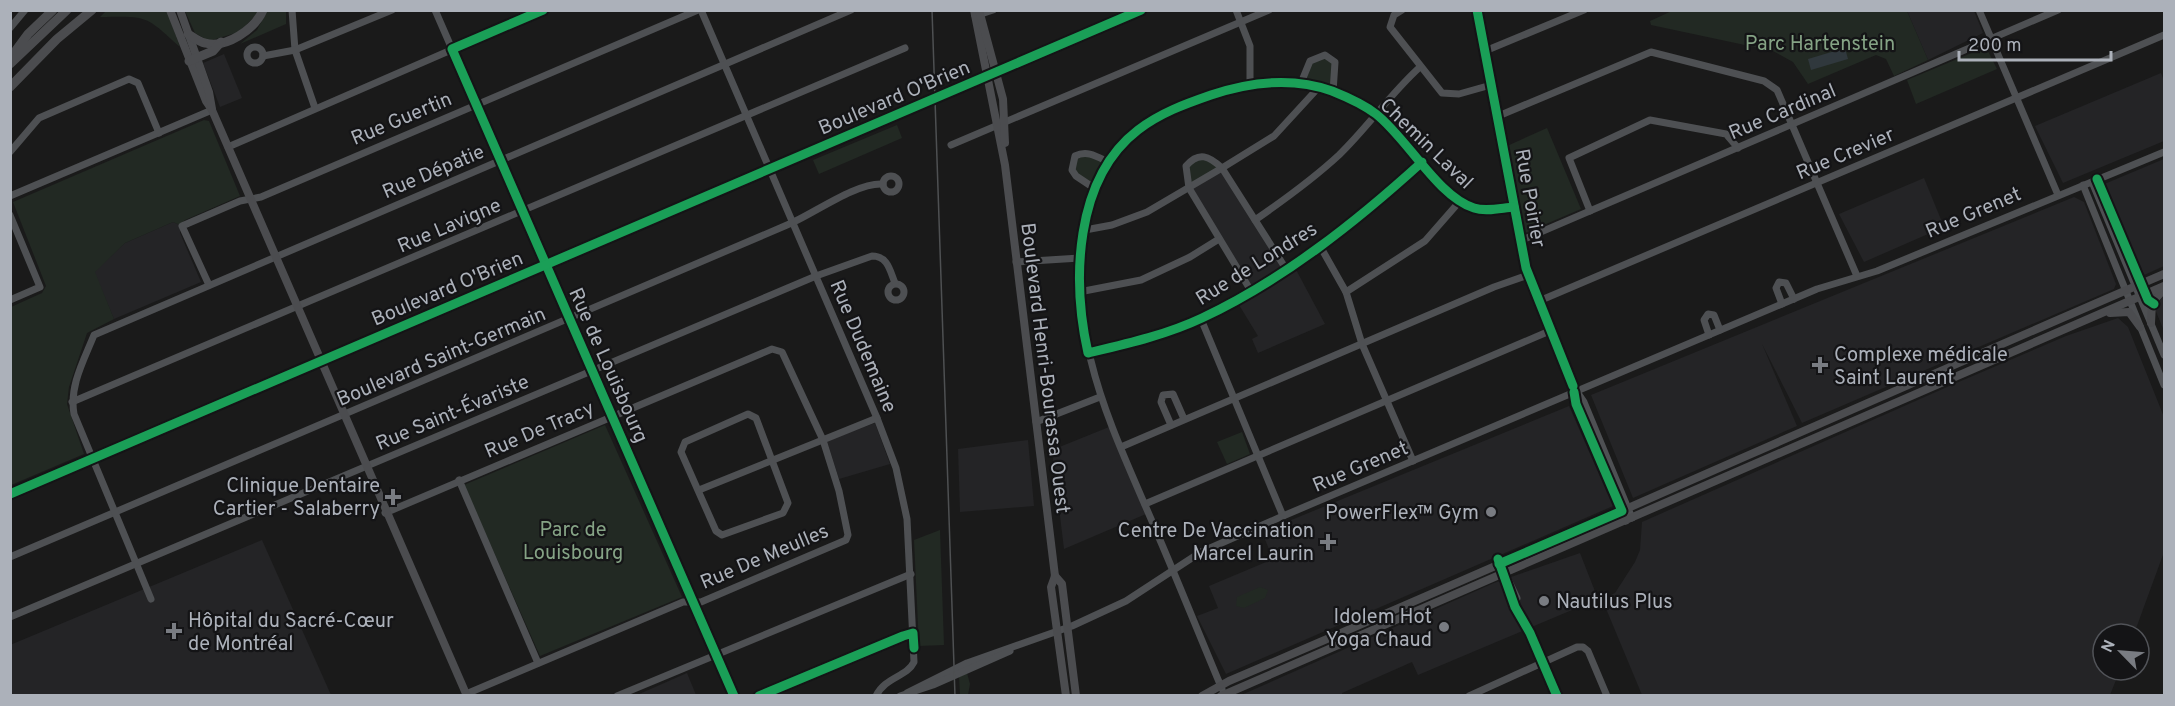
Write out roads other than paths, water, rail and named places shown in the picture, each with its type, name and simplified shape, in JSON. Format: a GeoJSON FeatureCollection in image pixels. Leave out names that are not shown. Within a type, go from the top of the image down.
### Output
{"type":"FeatureCollection","features":[{"type":"Feature","properties":{"kind":"highway"},"geometry":{"type":"LineString","coordinates":[[10,58],[28,34],[53,10]]}},
{"type":"Feature","properties":{"kind":"highway"},"geometry":{"type":"LineString","coordinates":[[10,64],[67,10]]}},
{"type":"Feature","properties":{"kind":"highway"},"geometry":{"type":"LineString","coordinates":[[10,87],[57,39],[92,10]]}},
{"type":"Feature","properties":{"kind":"highway"},"geometry":{"type":"LineString","coordinates":[[188,34],[206,44],[221,42],[251,28],[263,10]]}},
{"type":"Feature","properties":{"kind":"highway"},"geometry":{"type":"LineString","coordinates":[[193,60],[213,51],[221,42]]}},
{"type":"Feature","properties":{"kind":"main road"},"geometry":{"type":"LineString","coordinates":[[170,10],[211,98],[212,110],[250,199],[466,695]]}},
{"type":"Feature","properties":{"kind":"main road"},"geometry":{"type":"LineString","coordinates":[[180,10],[193,60]]}},
{"type":"Feature","properties":{"kind":"main road","name":"Boulevard Henri-Bourassa Ouest"},"geometry":{"type":"LineString","coordinates":[[977,13],[997,72],[1016,262],[1055,576],[1051,587],[1066,696]]}},
{"type":"Feature","properties":{"kind":"main road","name":"Boulevard Henri-Bourassa Ouest"},"geometry":{"type":"LineString","coordinates":[[977,13],[987,76],[1002,124]]}},
{"type":"Feature","properties":{"kind":"main road"},"geometry":{"type":"LineString","coordinates":[[1222,693],[1499,564],[2164,274]]}},
{"type":"Feature","properties":{"kind":"main road"},"geometry":{"type":"LineString","coordinates":[[1202,696],[1222,693],[1629,520],[1970,369],[2164,287]]}},
{"type":"Feature","properties":{"kind":"main road"},"geometry":{"type":"LineString","coordinates":[[2151,323],[2152,303],[2164,287]]}},
{"type":"Feature","properties":{"kind":"main road"},"geometry":{"type":"LineString","coordinates":[[2095,316],[2125,311],[2140,327]]}},
{"type":"Feature","properties":{"kind":"main road"},"geometry":{"type":"LineString","coordinates":[[1966,359],[1970,369]]}},
{"type":"Feature","properties":{"kind":"main road","name":"Boulevard Henri-Bourassa Ouest"},"geometry":{"type":"LineString","coordinates":[[1055,576],[1062,584],[1076,696]]}},
{"type":"Feature","properties":{"kind":"street"},"geometry":{"type":"LineString","coordinates":[[10,28],[25,10]]}},
{"type":"Feature","properties":{"kind":"street"},"geometry":{"type":"LineString","coordinates":[[292,10],[295,50],[315,108]]}},
{"type":"Feature","properties":{"kind":"street"},"geometry":{"type":"LineString","coordinates":[[263,56],[295,50],[379,13],[392,10]]}},
{"type":"Feature","properties":{"kind":"street","name":"Rue de Louisbourg"},"geometry":{"type":"LineString","coordinates":[[435,10],[544,266],[570,318],[734,696]]}},
{"type":"Feature","properties":{"kind":"street"},"geometry":{"type":"LineString","coordinates":[[228,147],[543,10]]}},
{"type":"Feature","properties":{"kind":"street","name":"Rue Dudemaine"},"geometry":{"type":"LineString","coordinates":[[700,10],[877,418],[902,494],[908,526],[911,574],[912,666],[886,682],[876,696]]}},
{"type":"Feature","properties":{"kind":"street","name":"Rue Guertin"},"geometry":{"type":"LineString","coordinates":[[209,285],[182,226],[700,10]]}},
{"type":"Feature","properties":{"kind":"street","name":"Rue Dépatie"},"geometry":{"type":"LineString","coordinates":[[76,380],[94,335],[851,10]]}},
{"type":"Feature","properties":{"kind":"street"},"geometry":{"type":"LineString","coordinates":[[977,13],[993,10]]}},
{"type":"Feature","properties":{"kind":"street","name":"Boulevard O'Brien"},"geometry":{"type":"LineString","coordinates":[[10,494],[1142,10]]}},
{"type":"Feature","properties":{"kind":"street"},"geometry":{"type":"LineString","coordinates":[[1236,10],[1250,46],[1250,85]]}},
{"type":"Feature","properties":{"kind":"street"},"geometry":{"type":"LineString","coordinates":[[951,145],[1269,10]]}},
{"type":"Feature","properties":{"kind":"street"},"geometry":{"type":"LineString","coordinates":[[1402,10],[1394,15],[1390,27],[1442,93],[1449,95],[1491,85]]}},
{"type":"Feature","properties":{"kind":"street","name":"Rue Poirier"},"geometry":{"type":"LineString","coordinates":[[1477,10],[1528,275],[1552,330],[1574,390],[1575,404],[1629,520]]}},
{"type":"Feature","properties":{"kind":"street"},"geometry":{"type":"LineString","coordinates":[[1485,51],[1584,10]]}},
{"type":"Feature","properties":{"kind":"street"},"geometry":{"type":"LineString","coordinates":[[1979,10],[2058,195]]}},
{"type":"Feature","properties":{"kind":"street","name":"Rue Cardinal"},"geometry":{"type":"LineString","coordinates":[[1520,241],[1992,39],[2047,12],[2058,10]]}},
{"type":"Feature","properties":{"kind":"street","name":"Rue Crevier"},"geometry":{"type":"LineString","coordinates":[[1539,301],[2164,35]]}},
{"type":"Feature","properties":{"kind":"street","name":"Rue Lavigne"},"geometry":{"type":"LineString","coordinates":[[72,402],[905,48]]}},
{"type":"Feature","properties":{"kind":"street"},"geometry":{"type":"LineString","coordinates":[[1496,117],[1651,52],[1764,81],[1777,90],[1857,276]]}},
{"type":"Feature","properties":{"kind":"street"},"geometry":{"type":"LineString","coordinates":[[1301,83],[1310,61],[1325,55],[1335,63],[1333,92]]}},
{"type":"Feature","properties":{"kind":"street"},"geometry":{"type":"LineString","coordinates":[[1255,220],[1293,194],[1339,154],[1395,90],[1420,67]]}},
{"type":"Feature","properties":{"kind":"street"},"geometry":{"type":"LineString","coordinates":[[10,152],[39,118],[129,79],[138,83],[159,133]]}},
{"type":"Feature","properties":{"kind":"street","name":"Chemin Laval"},"geometry":{"type":"LineString","coordinates":[[1173,570],[1100,397],[1088,353],[1079,292],[1084,230],[1094,188],[1108,162],[1136,131],[1163,113],[1230,88],[1301,83],[1333,92],[1376,114],[1460,201],[1481,210],[1514,207]]}},
{"type":"Feature","properties":{"kind":"street"},"geometry":{"type":"LineString","coordinates":[[1084,230],[1128,219],[1189,188],[1222,168],[1274,136],[1319,87]]}},
{"type":"Feature","properties":{"kind":"street"},"geometry":{"type":"LineString","coordinates":[[10,196],[212,110]]}},
{"type":"Feature","properties":{"kind":"street"},"geometry":{"type":"LineString","coordinates":[[1590,211],[1569,158],[1650,120],[1726,134],[1738,148]]}},
{"type":"Feature","properties":{"kind":"street","name":"Rue Grenet"},"geometry":{"type":"LineString","coordinates":[[904,694],[967,663],[1057,631],[1126,601],[1201,552],[1574,390],[1830,284],[1857,276],[2164,152]]}},
{"type":"Feature","properties":{"kind":"street"},"geometry":{"type":"LineString","coordinates":[[1094,188],[1076,176],[1072,162],[1082,153],[1108,162]]}},
{"type":"Feature","properties":{"kind":"street"},"geometry":{"type":"LineString","coordinates":[[1251,291],[1189,188],[1186,166],[1193,159],[1202,155],[1211,158],[1222,168],[1286,269]]}},
{"type":"Feature","properties":{"kind":"street","name":"Rue de Londres"},"geometry":{"type":"LineString","coordinates":[[1088,353],[1143,340],[1201,319],[1251,291],[1320,246],[1378,202],[1422,162]]}},
{"type":"Feature","properties":{"kind":"street"},"geometry":{"type":"LineString","coordinates":[[2092,182],[2132,288],[2140,327],[2164,385]]}},
{"type":"Feature","properties":{"kind":"street","name":"Boulevard Saint-Germain"},"geometry":{"type":"LineString","coordinates":[[10,557],[793,223],[821,206],[871,185],[883,184]]}},
{"type":"Feature","properties":{"kind":"street"},"geometry":{"type":"LineString","coordinates":[[2083,186],[2132,288]]}},
{"type":"Feature","properties":{"kind":"street"},"geometry":{"type":"LineString","coordinates":[[1346,292],[1425,241],[1460,201]]}},
{"type":"Feature","properties":{"kind":"street"},"geometry":{"type":"LineString","coordinates":[[10,215],[40,287],[10,300]]}},
{"type":"Feature","properties":{"kind":"street"},"geometry":{"type":"LineString","coordinates":[[1079,292],[1141,280],[1220,239]]}},
{"type":"Feature","properties":{"kind":"street"},"geometry":{"type":"LineString","coordinates":[[1320,246],[1346,292],[1362,344],[1413,461]]}},
{"type":"Feature","properties":{"kind":"street","name":"Rue Saint-Évariste"},"geometry":{"type":"LineString","coordinates":[[10,617],[816,276],[872,256],[878,256],[886,262],[895,284]]}},
{"type":"Feature","properties":{"kind":"street"},"geometry":{"type":"LineString","coordinates":[[1016,262],[1080,258]]}},
{"type":"Feature","properties":{"kind":"street"},"geometry":{"type":"LineString","coordinates":[[1121,447],[1494,287],[1528,275]]}},
{"type":"Feature","properties":{"kind":"street"},"geometry":{"type":"LineString","coordinates":[[1782,304],[1776,288],[1779,282],[1788,285],[1794,299]]}},
{"type":"Feature","properties":{"kind":"street"},"geometry":{"type":"LineString","coordinates":[[2135,298],[2151,323],[2164,355]]}},
{"type":"Feature","properties":{"kind":"street"},"geometry":{"type":"LineString","coordinates":[[1709,335],[1704,320],[1707,314],[1714,315],[1720,330]]}},
{"type":"Feature","properties":{"kind":"street"},"geometry":{"type":"LineString","coordinates":[[1201,319],[1283,516]]}},
{"type":"Feature","properties":{"kind":"street"},"geometry":{"type":"LineString","coordinates":[[1145,504],[1552,330]]}},
{"type":"Feature","properties":{"kind":"street","name":"Rue De Tracy"},"geometry":{"type":"LineString","coordinates":[[385,513],[772,349],[782,352],[823,440]]}},
{"type":"Feature","properties":{"kind":"street"},"geometry":{"type":"LineString","coordinates":[[76,380],[88,395]]}},
{"type":"Feature","properties":{"kind":"street"},"geometry":{"type":"LineString","coordinates":[[76,380],[72,402],[74,414],[151,599]]}},
{"type":"Feature","properties":{"kind":"street"},"geometry":{"type":"LineString","coordinates":[[1171,425],[1161,402],[1163,395],[1173,394],[1184,419]]}},
{"type":"Feature","properties":{"kind":"street"},"geometry":{"type":"LineString","coordinates":[[1036,422],[1100,397]]}},
{"type":"Feature","properties":{"kind":"street"},"geometry":{"type":"LineString","coordinates":[[748,414],[756,418],[774,460],[789,503],[783,513],[722,535],[716,531],[681,452],[685,442],[748,414]]}},
{"type":"Feature","properties":{"kind":"street"},"geometry":{"type":"LineString","coordinates":[[699,490],[877,418]]}},
{"type":"Feature","properties":{"kind":"street","name":"Rue De Meulles"},"geometry":{"type":"LineString","coordinates":[[466,695],[683,602],[701,602],[846,540],[848,535],[839,491],[823,440]]}},
{"type":"Feature","properties":{"kind":"street"},"geometry":{"type":"LineString","coordinates":[[459,480],[538,663]]}},
{"type":"Feature","properties":{"kind":"street"},"geometry":{"type":"LineString","coordinates":[[1499,564],[1557,696]]}},
{"type":"Feature","properties":{"kind":"street"},"geometry":{"type":"LineString","coordinates":[[1173,570],[1222,693]]}},
{"type":"Feature","properties":{"kind":"street"},"geometry":{"type":"LineString","coordinates":[[617,696],[911,574]]}},
{"type":"Feature","properties":{"kind":"street"},"geometry":{"type":"LineString","coordinates":[[759,696],[913,633]]}},
{"type":"Feature","properties":{"kind":"street"},"geometry":{"type":"LineString","coordinates":[[1469,696],[1577,647],[1583,647],[1588,651],[1607,696]]}},
{"type":"Feature","properties":{"kind":"tram line"},"geometry":{"type":"LineString","coordinates":[[932,10],[955,696]]}},
{"type":"Feature","properties":{"kind":"place","name":"Complexe médicale Saint Laurent"},"geometry":{"type":"Point","coordinates":[1820,365]}},
{"type":"Feature","properties":{"kind":"place","name":"Clinique Dentaire Cartier - Salaberry"},"geometry":{"type":"Point","coordinates":[393,497]}},
{"type":"Feature","properties":{"kind":"place","name":"PowerFlex™ Gym"},"geometry":{"type":"Point","coordinates":[1491,512]}},
{"type":"Feature","properties":{"kind":"place","name":"Centre De Vaccination Marcel Laurin"},"geometry":{"type":"Point","coordinates":[1328,542]}},
{"type":"Feature","properties":{"kind":"place","name":"Nautilus Plus"},"geometry":{"type":"Point","coordinates":[1544,601]}},
{"type":"Feature","properties":{"kind":"place","name":"Idolem Hot Yoga Chaud"},"geometry":{"type":"Point","coordinates":[1444,627]}},
{"type":"Feature","properties":{"kind":"place","name":"Hôpital du Sacré-Cœur de Montréal"},"geometry":{"type":"Point","coordinates":[174,631]}},
{"type":"Feature","properties":{"kind":"park label","name":"Parc Hartenstein"},"geometry":{"type":"Point","coordinates":[1820,43]}},
{"type":"Feature","properties":{"kind":"park label","name":"Parc de Louisbourg"},"geometry":{"type":"Point","coordinates":[573,540]}}]}
